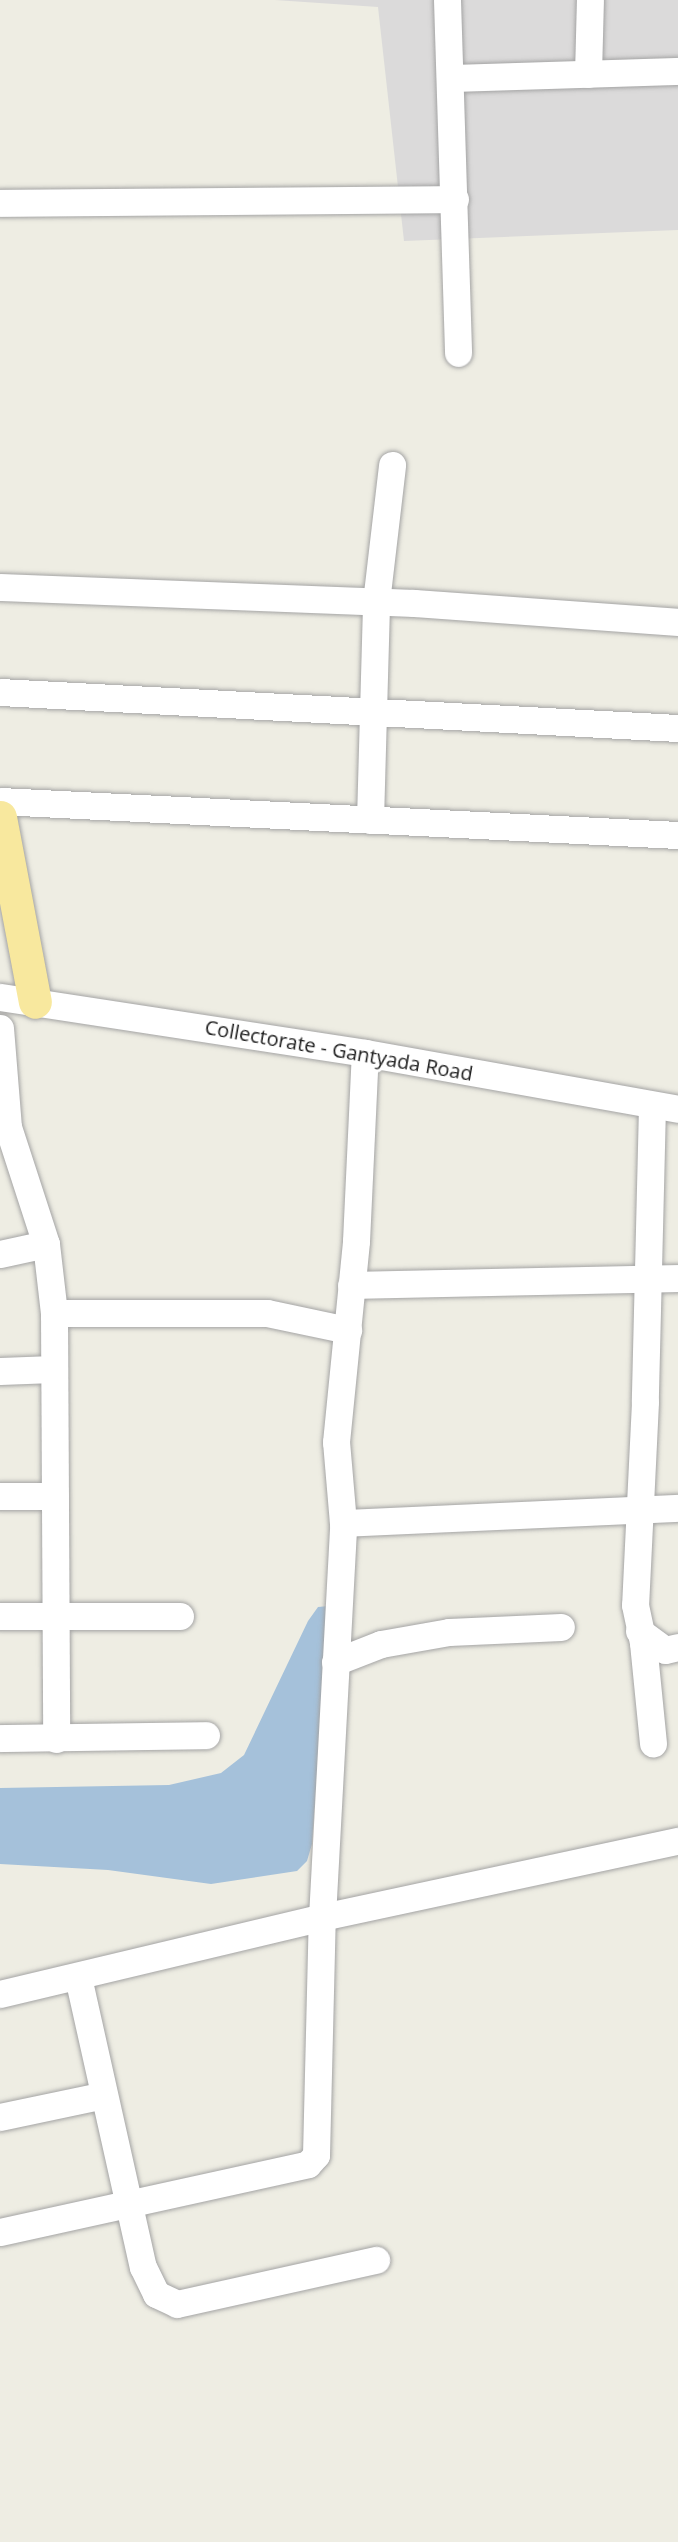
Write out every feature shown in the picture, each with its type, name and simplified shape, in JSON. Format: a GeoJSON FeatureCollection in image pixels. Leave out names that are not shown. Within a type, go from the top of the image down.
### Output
{"type":"FeatureCollection","features":[{"type":"Feature","properties":{"kind":"main road"},"geometry":{"type":"LineString","coordinates":[[0,816],[35,1002]]}},
{"type":"Feature","properties":{"kind":"street"},"geometry":{"type":"LineString","coordinates":[[447,0],[458,353]]}},
{"type":"Feature","properties":{"kind":"street"},"geometry":{"type":"LineString","coordinates":[[588,74],[590,0]]}},
{"type":"Feature","properties":{"kind":"street"},"geometry":{"type":"LineString","coordinates":[[450,78],[678,71]]}},
{"type":"Feature","properties":{"kind":"street"},"geometry":{"type":"LineString","coordinates":[[0,203],[455,199]]}},
{"type":"Feature","properties":{"kind":"street"},"geometry":{"type":"LineString","coordinates":[[370,820],[375,712],[376,602],[392,465]]}},
{"type":"Feature","properties":{"kind":"street"},"geometry":{"type":"LineString","coordinates":[[0,586],[376,602],[678,622]]}},
{"type":"Feature","properties":{"kind":"street"},"geometry":{"type":"LineString","coordinates":[[0,692],[678,728]]}},
{"type":"Feature","properties":{"kind":"street"},"geometry":{"type":"LineString","coordinates":[[0,801],[678,835]]}},
{"type":"Feature","properties":{"kind":"street","name":"Collectorate - Gantyada Road"},"geometry":{"type":"LineString","coordinates":[[0,997],[365,1053],[665,1107]]}},
{"type":"Feature","properties":{"kind":"street"},"geometry":{"type":"LineString","coordinates":[[0,1028],[4,1128],[46,1244],[54,1313],[56,1739]]}},
{"type":"Feature","properties":{"kind":"street"},"geometry":{"type":"LineString","coordinates":[[0,2232],[314,2161],[322,1917],[343,1522],[336,1442],[348,1330],[365,1053]]}},
{"type":"Feature","properties":{"kind":"street"},"geometry":{"type":"LineString","coordinates":[[653,1744],[650,1694],[635,1605],[649,1278],[665,1107]]}},
{"type":"Feature","properties":{"kind":"street"},"geometry":{"type":"LineString","coordinates":[[0,1254],[46,1244]]}},
{"type":"Feature","properties":{"kind":"street"},"geometry":{"type":"LineString","coordinates":[[351,1285],[678,1278]]}},
{"type":"Feature","properties":{"kind":"street"},"geometry":{"type":"LineString","coordinates":[[54,1313],[267,1313],[348,1330]]}},
{"type":"Feature","properties":{"kind":"street"},"geometry":{"type":"LineString","coordinates":[[0,1371],[53,1369]]}},
{"type":"Feature","properties":{"kind":"street"},"geometry":{"type":"LineString","coordinates":[[0,1496],[55,1496]]}},
{"type":"Feature","properties":{"kind":"street"},"geometry":{"type":"LineString","coordinates":[[343,1522],[678,1508]]}},
{"type":"Feature","properties":{"kind":"street"},"geometry":{"type":"LineString","coordinates":[[0,1616],[180,1616]]}},
{"type":"Feature","properties":{"kind":"street"},"geometry":{"type":"LineString","coordinates":[[335,1662],[381,1644],[449,1632],[561,1627]]}},
{"type":"Feature","properties":{"kind":"street"},"geometry":{"type":"LineString","coordinates":[[639,1631],[665,1650],[678,1647]]}},
{"type":"Feature","properties":{"kind":"street"},"geometry":{"type":"LineString","coordinates":[[0,1738],[56,1739],[206,1735]]}},
{"type":"Feature","properties":{"kind":"street"},"geometry":{"type":"LineString","coordinates":[[0,1994],[322,1917],[678,1841]]}},
{"type":"Feature","properties":{"kind":"street"},"geometry":{"type":"LineString","coordinates":[[78,1977],[128,2202],[148,2281],[156,2294],[171,2303],[376,2260]]}},
{"type":"Feature","properties":{"kind":"street"},"geometry":{"type":"LineString","coordinates":[[0,2117],[104,2095]]}},
{"type":"Feature","properties":{"kind":"shaded area"},"geometry":{"type":"Polygon","coordinates":[[[275,0],[678,0],[678,230],[404,241],[378,7],[275,0]]]}},
{"type":"Feature","properties":{"kind":"water"},"geometry":{"type":"Polygon","coordinates":[[[329,1606],[312,1844],[307,1861],[297,1871],[211,1884],[108,1870],[0,1864],[0,1788],[169,1785],[221,1773],[244,1755],[308,1621],[318,1607],[329,1606]]]}}]}
